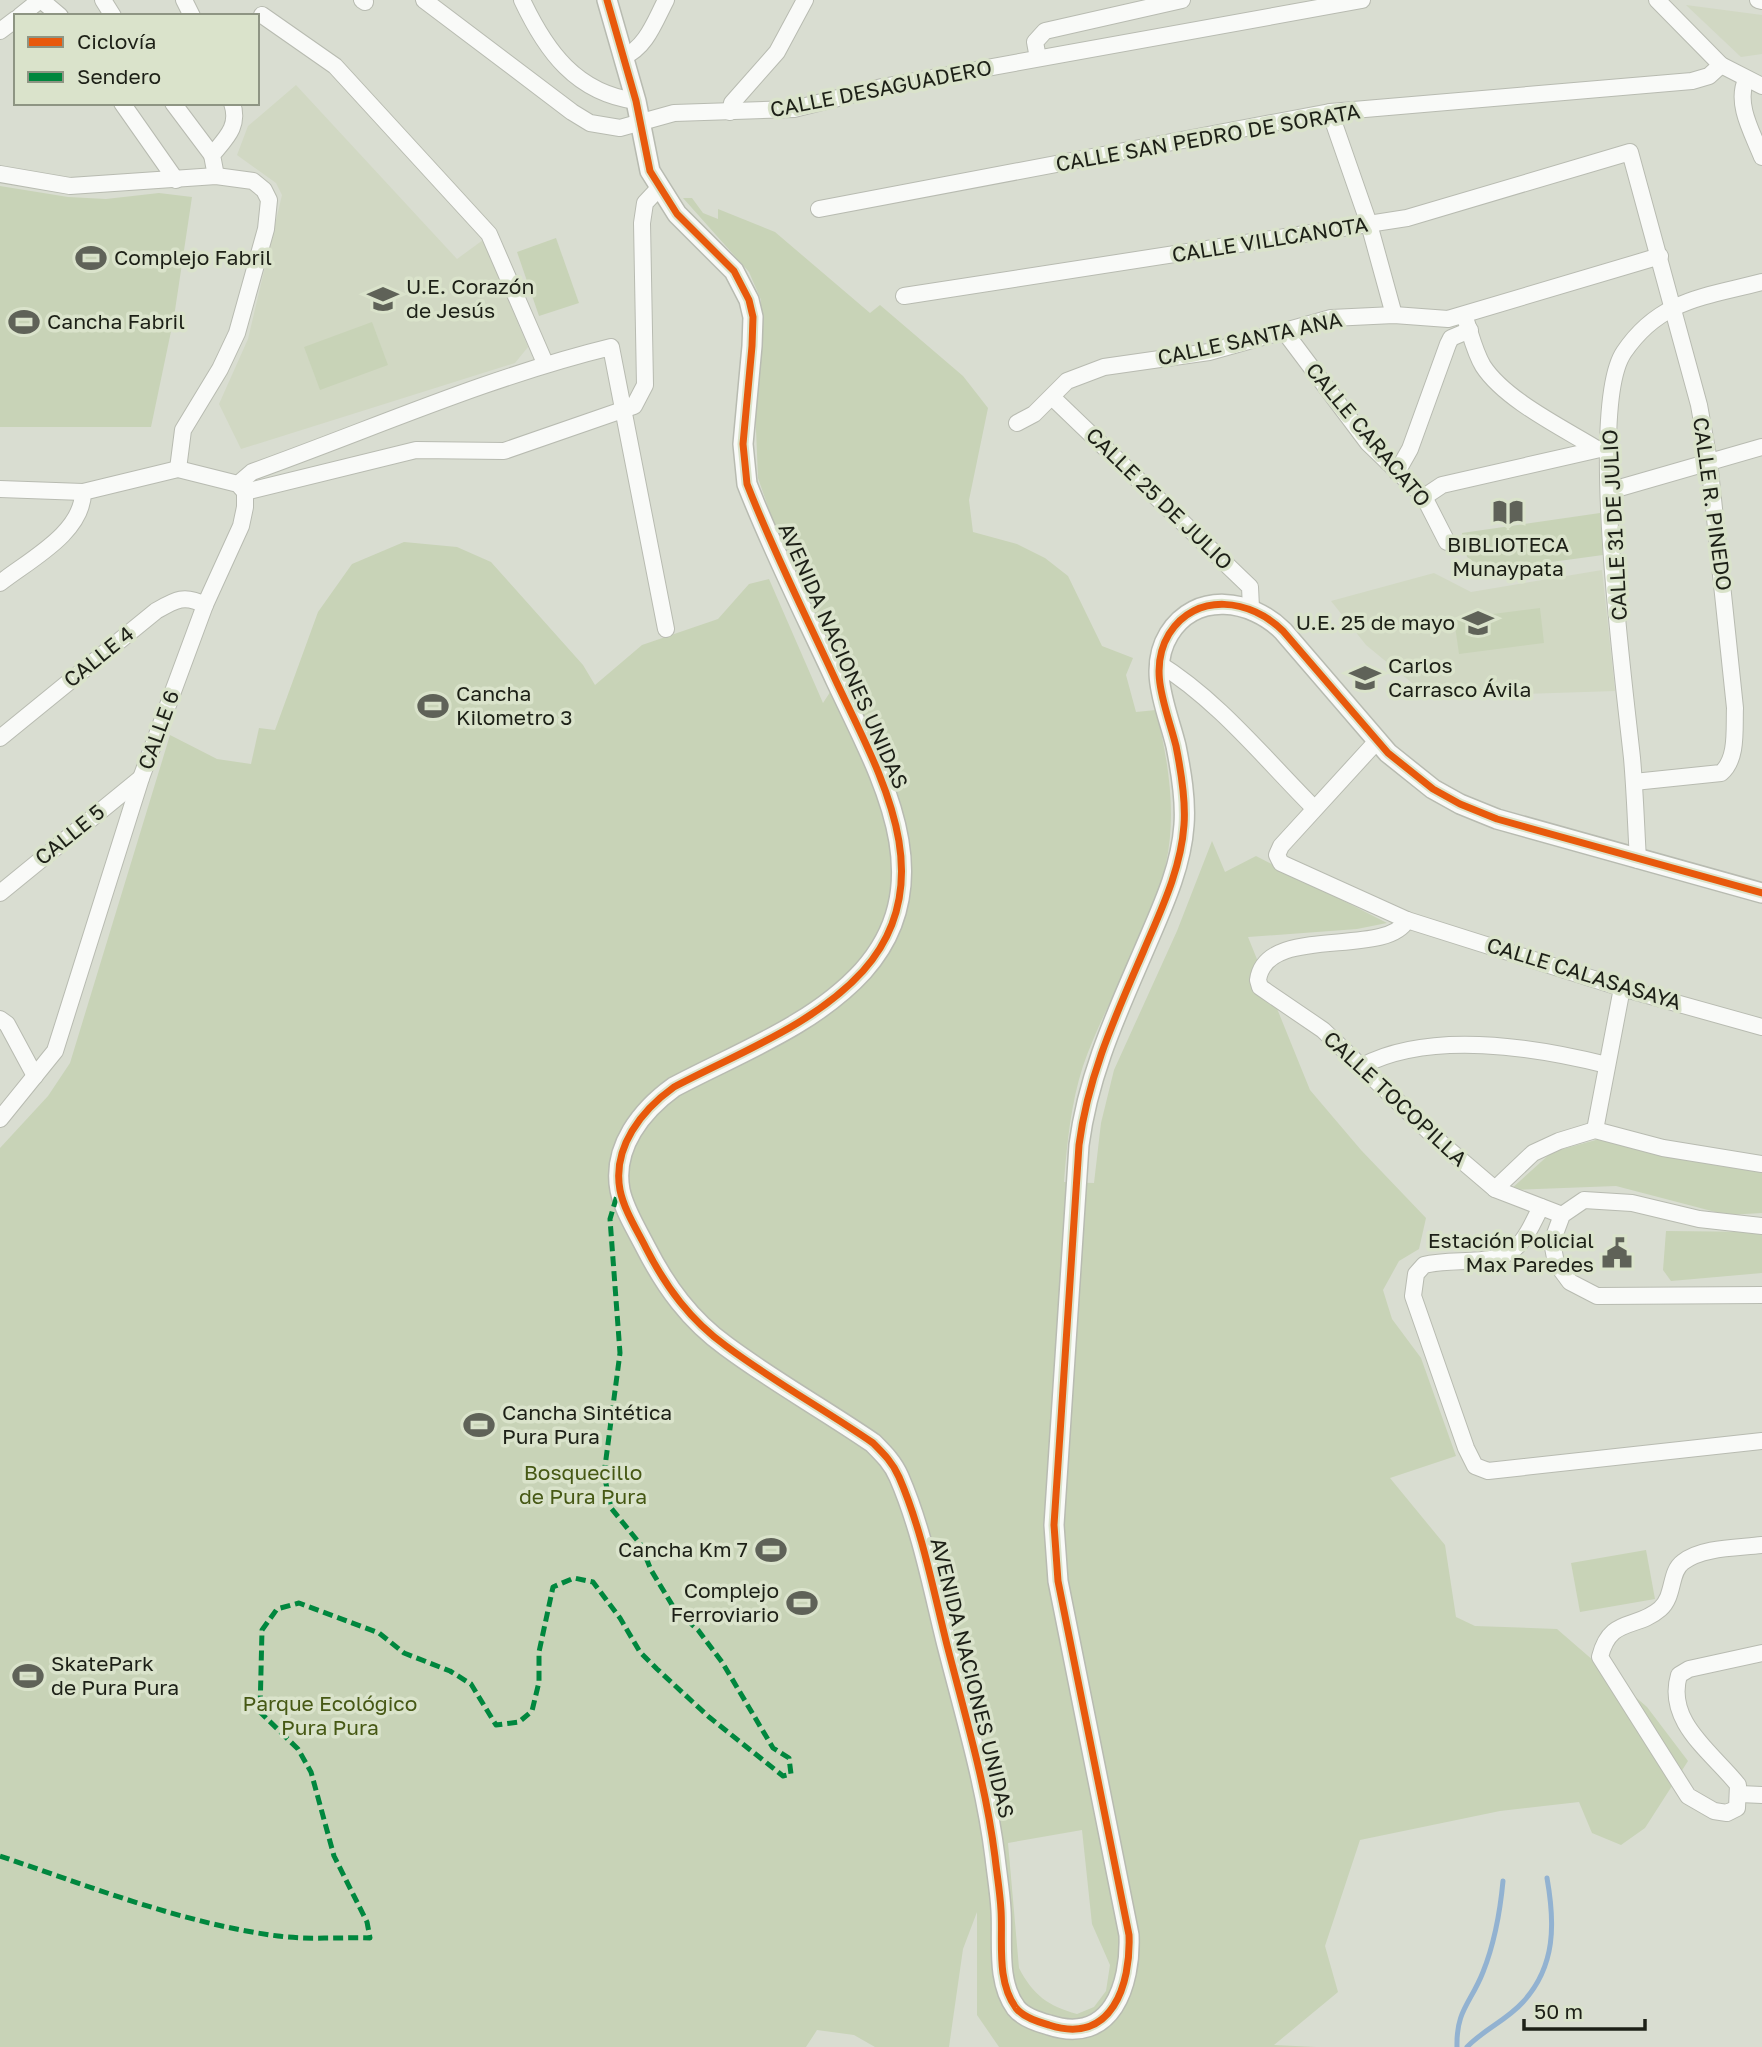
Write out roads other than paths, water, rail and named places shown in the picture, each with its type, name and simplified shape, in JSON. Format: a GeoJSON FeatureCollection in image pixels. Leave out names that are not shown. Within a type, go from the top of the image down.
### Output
{"type":"FeatureCollection","features":[{"type":"Feature","properties":{"kind":"street"},"geometry":{"type":"LineString","coordinates":[[23,14],[41,0],[58,14]]}},
{"type":"Feature","properties":{"kind":"street","name":"CALLE DESAGUADERO"},"geometry":{"type":"LineString","coordinates":[[424,0],[590,123],[620,128],[674,113],[794,109],[882,87],[972,73],[1038,58],[1362,0]]}},
{"type":"Feature","properties":{"kind":"street"},"geometry":{"type":"LineString","coordinates":[[522,0],[548,49],[570,71],[604,93],[636,101]]}},
{"type":"Feature","properties":{"kind":"street","name":"AVENIDA NACIONES UNIDAS"},"geometry":{"type":"LineString","coordinates":[[607,0],[636,101],[650,171],[677,214],[718,252],[747,293],[753,317],[743,424],[747,484],[869,745],[895,821],[901,888],[896,917],[885,942],[861,972],[830,1000],[794,1024],[674,1087],[642,1113],[628,1139],[621,1161],[620,1188],[625,1206],[662,1279],[695,1320],[726,1346],[873,1443],[890,1460],[898,1475],[920,1541],[988,1807],[1001,1906],[1004,1976],[1008,1992],[1018,2010],[1057,2028],[1079,2029],[1108,2014],[1121,1994],[1129,1970],[1129,1935],[1058,1581],[1054,1498],[1079,1145],[1085,1106],[1098,1058],[1175,873],[1184,824],[1183,791],[1159,680],[1158,663]]}},
{"type":"Feature","properties":{"kind":"street"},"geometry":{"type":"LineString","coordinates":[[623,57],[635,52],[643,42],[666,0]]}},
{"type":"Feature","properties":{"kind":"street"},"geometry":{"type":"LineString","coordinates":[[730,112],[732,103],[777,52],[805,0]]}},
{"type":"Feature","properties":{"kind":"street"},"geometry":{"type":"LineString","coordinates":[[1038,58],[1035,42],[1045,31],[1182,0]]}},
{"type":"Feature","properties":{"kind":"street"},"geometry":{"type":"LineString","coordinates":[[1657,0],[1720,65],[1762,86]]}},
{"type":"Feature","properties":{"kind":"street"},"geometry":{"type":"LineString","coordinates":[[262,15],[335,66],[489,234],[545,363]]}},
{"type":"Feature","properties":{"kind":"street","name":"CALLE SAN PEDRO DE SORATA"},"geometry":{"type":"LineString","coordinates":[[819,209],[1331,112],[1692,81],[1709,76],[1720,65]]}},
{"type":"Feature","properties":{"kind":"street"},"geometry":{"type":"LineString","coordinates":[[1746,80],[1743,88],[1744,109],[1762,158]]}},
{"type":"Feature","properties":{"kind":"street"},"geometry":{"type":"LineString","coordinates":[[123,105],[176,180]]}},
{"type":"Feature","properties":{"kind":"street"},"geometry":{"type":"LineString","coordinates":[[174,105],[212,155],[216,176]]}},
{"type":"Feature","properties":{"kind":"street"},"geometry":{"type":"LineString","coordinates":[[212,155],[233,128],[237,118],[233,105]]}},
{"type":"Feature","properties":{"kind":"street"},"geometry":{"type":"LineString","coordinates":[[1331,112],[1368,224],[1394,316]]}},
{"type":"Feature","properties":{"kind":"street","name":"CALLE VILLCANOTA"},"geometry":{"type":"LineString","coordinates":[[904,296],[1368,224],[1436,211],[1630,152]]}},
{"type":"Feature","properties":{"kind":"street","name":"CALLE R. PINEDO"},"geometry":{"type":"LineString","coordinates":[[1630,152],[1699,405],[1709,461],[1732,654],[1735,708],[1733,748],[1727,768],[1721,773],[1634,782]]}},
{"type":"Feature","properties":{"kind":"street"},"geometry":{"type":"LineString","coordinates":[[0,174],[70,186],[216,176],[253,181],[264,190],[269,200],[266,229],[237,333],[220,369],[183,430],[178,469]]}},
{"type":"Feature","properties":{"kind":"street"},"geometry":{"type":"LineString","coordinates":[[0,489],[83,492],[178,469],[241,488],[416,450],[504,451],[634,406],[645,386],[642,223],[645,203],[659,188]]}},
{"type":"Feature","properties":{"kind":"street","name":"CALLE SANTA ANA"},"geometry":{"type":"LineString","coordinates":[[1017,423],[1034,414],[1067,381],[1104,367],[1209,352],[1331,318],[1394,316],[1467,323],[1571,280],[1660,256]]}},
{"type":"Feature","properties":{"kind":"street","name":"CALLE 31 DE JULIO"},"geometry":{"type":"LineString","coordinates":[[1637,860],[1634,782],[1604,449],[1614,372],[1633,339],[1672,305],[1762,282]]}},
{"type":"Feature","properties":{"kind":"street"},"geometry":{"type":"LineString","coordinates":[[1397,472],[1410,449],[1448,344],[1467,323],[1482,364],[1493,379],[1516,397],[1604,449]]}},
{"type":"Feature","properties":{"kind":"street","name":"CALLE CARACATO"},"geometry":{"type":"LineString","coordinates":[[1284,331],[1340,409],[1397,472],[1424,497],[1447,542]]}},
{"type":"Feature","properties":{"kind":"street"},"geometry":{"type":"LineString","coordinates":[[241,488],[252,472],[545,363],[611,347],[666,629]]}},
{"type":"Feature","properties":{"kind":"street","name":"CALLE 25 DE JULIO"},"geometry":{"type":"LineString","coordinates":[[1052,397],[1250,587],[1251,608]]}},
{"type":"Feature","properties":{"kind":"street"},"geometry":{"type":"LineString","coordinates":[[1609,491],[1762,447]]}},
{"type":"Feature","properties":{"kind":"street"},"geometry":{"type":"LineString","coordinates":[[1424,497],[1442,485],[1604,449]]}},
{"type":"Feature","properties":{"kind":"street","name":"CALLE 6"},"geometry":{"type":"LineString","coordinates":[[0,1119],[55,1051],[61,1036],[141,778],[205,605],[241,526],[241,488]]}},
{"type":"Feature","properties":{"kind":"street"},"geometry":{"type":"LineString","coordinates":[[0,583],[60,536],[78,516],[83,492]]}},
{"type":"Feature","properties":{"kind":"street","name":"CALLE 4"},"geometry":{"type":"LineString","coordinates":[[0,738],[156,611],[177,599],[190,597],[205,605]]}},
{"type":"Feature","properties":{"kind":"street"},"geometry":{"type":"LineString","coordinates":[[1377,741],[1314,808],[1180,676],[1158,663],[1171,632],[1186,615],[1202,606],[1226,603],[1251,608],[1269,618],[1283,631],[1377,741],[1433,789],[1460,804],[1497,819],[1762,893]]}},
{"type":"Feature","properties":{"kind":"street","name":"CALLE 5"},"geometry":{"type":"LineString","coordinates":[[0,893],[141,778]]}},
{"type":"Feature","properties":{"kind":"street","name":"CALLE CALASASAYA"},"geometry":{"type":"LineString","coordinates":[[1314,808],[1281,846],[1278,859],[1286,866],[1407,920],[1622,988],[1762,1027]]}},
{"type":"Feature","properties":{"kind":"street","name":"CALLE TOCOPILLA"},"geometry":{"type":"LineString","coordinates":[[1407,920],[1403,928],[1386,935],[1315,944],[1286,952],[1269,961],[1258,980],[1266,993],[1323,1030],[1441,1143],[1496,1189],[1562,1215]]}},
{"type":"Feature","properties":{"kind":"street"},"geometry":{"type":"LineString","coordinates":[[1595,1130],[1622,988]]}},
{"type":"Feature","properties":{"kind":"street"},"geometry":{"type":"LineString","coordinates":[[0,1019],[7,1024],[35,1076]]}},
{"type":"Feature","properties":{"kind":"street"},"geometry":{"type":"LineString","coordinates":[[1362,1066],[1382,1055],[1420,1048],[1468,1046],[1563,1054],[1607,1065]]}},
{"type":"Feature","properties":{"kind":"street"},"geometry":{"type":"LineString","coordinates":[[1496,1189],[1533,1153],[1559,1141],[1595,1130],[1663,1148],[1762,1164]]}},
{"type":"Feature","properties":{"kind":"street"},"geometry":{"type":"LineString","coordinates":[[1762,1226],[1710,1221],[1603,1199],[1584,1200],[1562,1215],[1552,1242],[1556,1263],[1570,1282],[1597,1296],[1762,1295]]}},
{"type":"Feature","properties":{"kind":"street"},"geometry":{"type":"LineString","coordinates":[[1541,1207],[1526,1235],[1506,1255],[1493,1259],[1424,1265],[1414,1281],[1416,1307],[1466,1448],[1475,1466],[1488,1471],[1762,1441]]}},
{"type":"Feature","properties":{"kind":"street"},"geometry":{"type":"LineString","coordinates":[[1762,1545],[1706,1553],[1682,1562],[1676,1569],[1669,1598],[1662,1607],[1617,1628],[1603,1644],[1600,1657],[1688,1796],[1714,1811],[1727,1813],[1737,1808],[1740,1794],[1729,1773],[1692,1735],[1677,1703],[1676,1687],[1679,1675],[1689,1669],[1762,1653]]}},
{"type":"Feature","properties":{"kind":"street"},"geometry":{"type":"LineString","coordinates":[[1740,1794],[1762,1795]]}},
{"type":"Feature","properties":{"kind":"waterway"},"geometry":{"type":"LineString","coordinates":[[1467,2047],[1517,2008],[1542,1974],[1552,1928],[1547,1878]]}},
{"type":"Feature","properties":{"kind":"waterway"},"geometry":{"type":"LineString","coordinates":[[1457,2047],[1462,2015],[1491,1950],[1503,1881]]}},
{"type":"Feature","properties":{"kind":"place","name":"Complejo Fabril"},"geometry":{"type":"Point","coordinates":[91,258]}},
{"type":"Feature","properties":{"kind":"place","name":"U.E. Corazón de Jesús"},"geometry":{"type":"Point","coordinates":[383,299]}},
{"type":"Feature","properties":{"kind":"place","name":"Cancha Fabril"},"geometry":{"type":"Point","coordinates":[24,322]}},
{"type":"Feature","properties":{"kind":"place","name":"BIBLIOTECA Munaypata"},"geometry":{"type":"Point","coordinates":[1508,512]}},
{"type":"Feature","properties":{"kind":"place","name":"U.E. 25 de mayo"},"geometry":{"type":"Point","coordinates":[1478,623]}},
{"type":"Feature","properties":{"kind":"place","name":"Carlos Carrasco Ávila"},"geometry":{"type":"Point","coordinates":[1365,678]}},
{"type":"Feature","properties":{"kind":"place","name":"Cancha Kilometro 3"},"geometry":{"type":"Point","coordinates":[433,706]}},
{"type":"Feature","properties":{"kind":"place","name":"Estación Policial Max Paredes"},"geometry":{"type":"Point","coordinates":[1617,1253]}},
{"type":"Feature","properties":{"kind":"place","name":"Cancha Sintética Pura Pura"},"geometry":{"type":"Point","coordinates":[479,1425]}},
{"type":"Feature","properties":{"kind":"place","name":"Cancha Km 7"},"geometry":{"type":"Point","coordinates":[771,1550]}},
{"type":"Feature","properties":{"kind":"place","name":"Complejo Ferroviario"},"geometry":{"type":"Point","coordinates":[802,1603]}},
{"type":"Feature","properties":{"kind":"place","name":"SkatePark de Pura Pura"},"geometry":{"type":"Point","coordinates":[28,1676]}},
{"type":"Feature","properties":{"kind":"park label","name":"Bosquecillo de Pura Pura"},"geometry":{"type":"Point","coordinates":[583,1485]}},
{"type":"Feature","properties":{"kind":"park label","name":"Parque Ecológico Pura Pura"},"geometry":{"type":"Point","coordinates":[330,1716]}}]}
